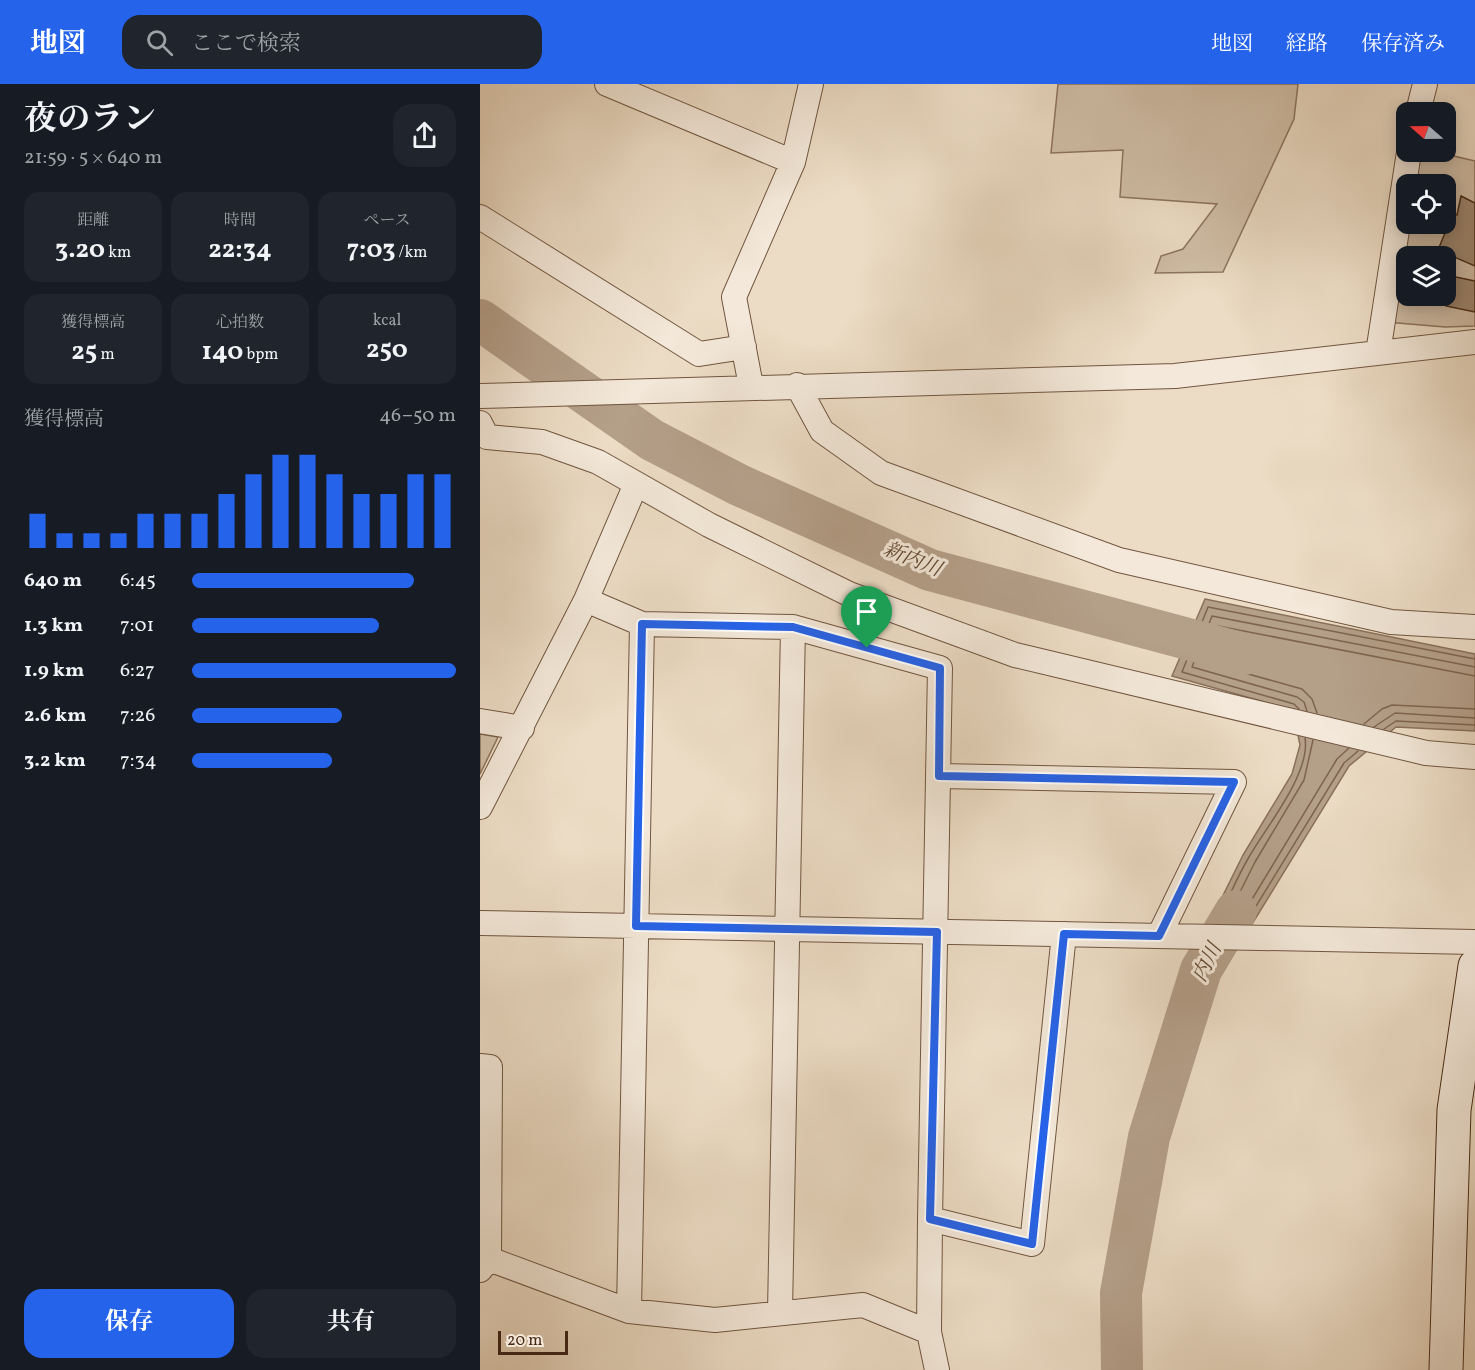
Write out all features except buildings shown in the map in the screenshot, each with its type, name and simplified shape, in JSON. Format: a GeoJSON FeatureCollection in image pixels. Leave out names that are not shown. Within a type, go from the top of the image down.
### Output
{"type":"FeatureCollection","features":[{"type":"Feature","properties":{"kind":"street"},"geometry":{"type":"LineString","coordinates":[[607,84],[793,162]]}},
{"type":"Feature","properties":{"kind":"street"},"geometry":{"type":"LineString","coordinates":[[752,386],[734,297],[793,162],[811,84]]}},
{"type":"Feature","properties":{"kind":"street"},"geometry":{"type":"LineString","coordinates":[[1420,102],[1425,84]]}},
{"type":"Feature","properties":{"kind":"street"},"geometry":{"type":"LineString","coordinates":[[1378,353],[1407,162]]}},
{"type":"Feature","properties":{"kind":"street"},"geometry":{"type":"LineString","coordinates":[[480,217],[699,354],[744,347]]}},
{"type":"Feature","properties":{"kind":"street"},"geometry":{"type":"LineString","coordinates":[[480,396],[752,386],[1175,376],[1475,342]]}},
{"type":"Feature","properties":{"kind":"street"},"geometry":{"type":"LineString","coordinates":[[796,385],[822,431],[881,473],[1119,560],[1391,622],[1475,627]]}},
{"type":"Feature","properties":{"kind":"street"},"geometry":{"type":"LineString","coordinates":[[480,423],[487,437],[542,442],[598,462],[709,525],[849,594],[1015,655],[1426,753],[1475,757]]}},
{"type":"Feature","properties":{"kind":"street"},"geometry":{"type":"LineString","coordinates":[[480,807],[586,600],[636,484]]}},
{"type":"Feature","properties":{"kind":"street"},"geometry":{"type":"LineString","coordinates":[[586,600],[642,624],[793,627],[940,668],[929,1332],[937,1370]]}},
{"type":"Feature","properties":{"kind":"street"},"geometry":{"type":"LineString","coordinates":[[629,1311],[642,624]]}},
{"type":"Feature","properties":{"kind":"street"},"geometry":{"type":"LineString","coordinates":[[780,1312],[793,627]]}},
{"type":"Feature","properties":{"kind":"street"},"geometry":{"type":"LineString","coordinates":[[480,721],[522,728]]}},
{"type":"Feature","properties":{"kind":"street"},"geometry":{"type":"LineString","coordinates":[[939,776],[1234,782],[1159,936]]}},
{"type":"Feature","properties":{"kind":"street"},"geometry":{"type":"LineString","coordinates":[[480,923],[1475,942]]}},
{"type":"Feature","properties":{"kind":"street"},"geometry":{"type":"LineString","coordinates":[[930,1219],[1032,1244],[1064,934]]}},
{"type":"Feature","properties":{"kind":"street"},"geometry":{"type":"LineString","coordinates":[[1446,1370],[1454,1110],[1475,966]]}},
{"type":"Feature","properties":{"kind":"street"},"geometry":{"type":"LineString","coordinates":[[480,1066],[490,1067],[484,1264],[629,1311],[715,1320],[863,1305],[929,1332]]}},
{"type":"Feature","properties":{"kind":"shaded area"},"geometry":{"type":"Polygon","coordinates":[[[1058,84],[1298,84],[1294,119],[1223,272],[1155,273],[1161,256],[1183,249],[1217,204],[1120,197],[1123,150],[1051,153],[1058,84]]]}},
{"type":"Feature","properties":{"kind":"shaded area"},"geometry":{"type":"Polygon","coordinates":[[[1456,156],[1475,161],[1475,326],[1445,327],[1386,322],[1396,275],[1396,306],[1456,306],[1456,246],[1402,246],[1405,234],[1456,234],[1456,174],[1411,174],[1413,162],[1456,162],[1456,156]]]}},
{"type":"Feature","properties":{"kind":"shaded area"},"geometry":{"type":"Polygon","coordinates":[[[480,734],[498,737],[480,774],[480,734]]]}},
{"type":"Feature","properties":{"kind":"water"},"geometry":{"type":"Polygon","coordinates":[[[1205,599],[1475,654],[1475,731],[1396,727],[1349,766],[1227,965],[1192,958],[1243,855],[1292,774],[1300,745],[1293,710],[1172,676],[1205,599]]]}},
{"type":"Feature","properties":{"kind":"waterway","name":"新内川"},"geometry":{"type":"LineString","coordinates":[[480,320],[652,440],[739,485],[930,570],[1244,654]]}},
{"type":"Feature","properties":{"kind":"waterway","name":"内川"},"geometry":{"type":"LineString","coordinates":[[1122,1370],[1121,1293],[1149,1137],[1201,970],[1236,911]]}},
{"type":"Feature","properties":{"kind":"route"},"geometry":{"type":"LineString","coordinates":[[642,624],[793,627],[867,648],[940,668],[939,776],[1234,782],[1159,936],[1064,934],[1032,1244],[930,1219],[937,932],[636,926],[642,624]]}}]}
